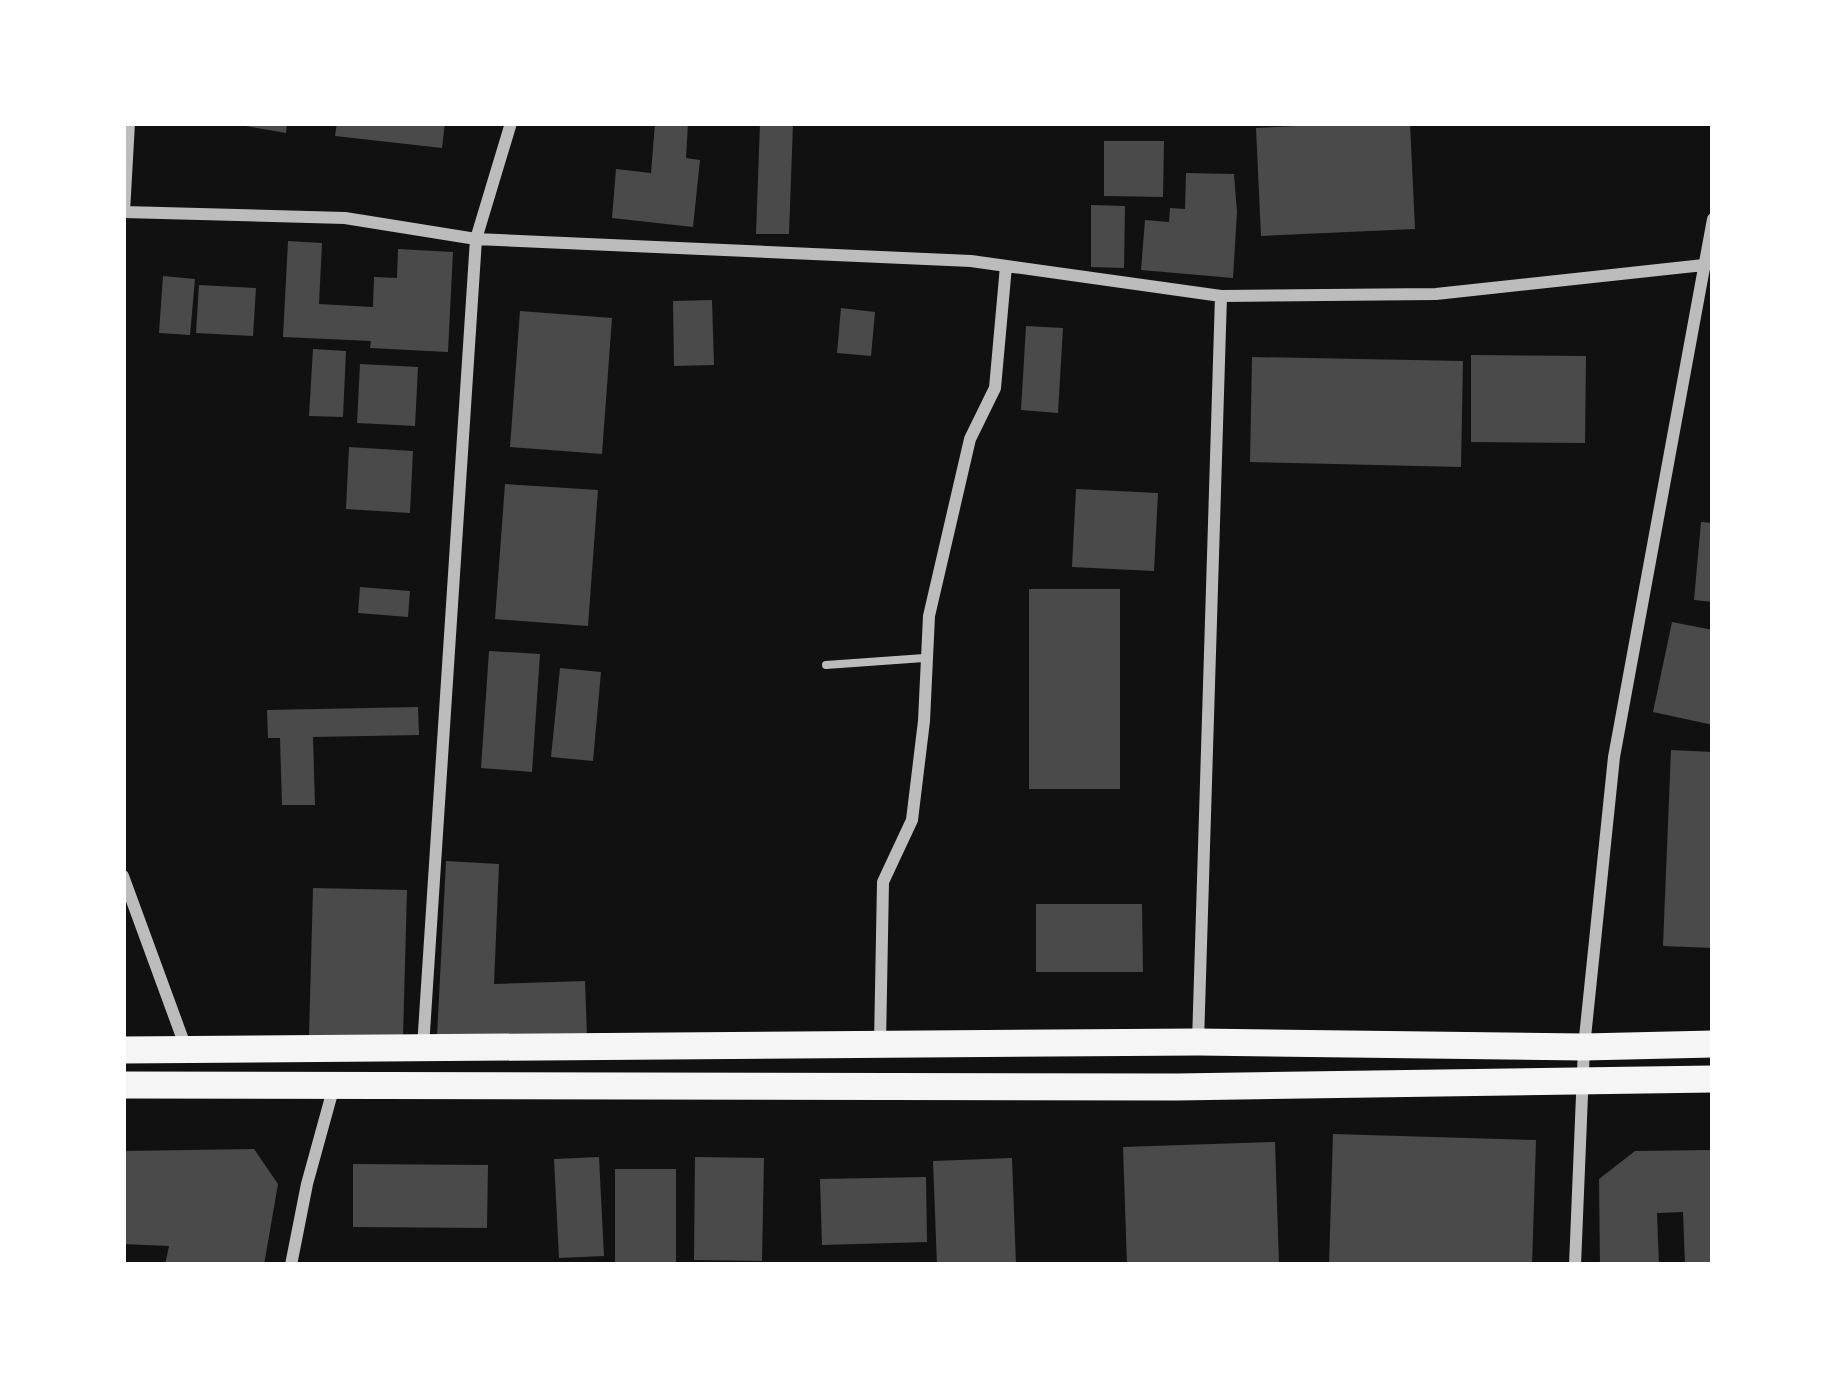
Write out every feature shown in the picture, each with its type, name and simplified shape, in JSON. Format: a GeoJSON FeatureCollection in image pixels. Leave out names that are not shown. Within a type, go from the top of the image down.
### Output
{"type":"FeatureCollection","features":[{"type":"Feature","properties":{"kind":"main road"},"geometry":{"type":"LineString","coordinates":[[123,1050],[1198,1042],[1584,1048],[1713,1044]]}},
{"type":"Feature","properties":{"kind":"main road"},"geometry":{"type":"LineString","coordinates":[[123,1085],[1177,1087],[1713,1079]]}},
{"type":"Feature","properties":{"kind":"street"},"geometry":{"type":"LineString","coordinates":[[129,123],[123,213],[344,218],[476,239],[971,261],[1221,296],[1436,294],[1707,265]]}},
{"type":"Feature","properties":{"kind":"street"},"geometry":{"type":"LineString","coordinates":[[423,1048],[476,239],[512,123]]}},
{"type":"Feature","properties":{"kind":"street"},"geometry":{"type":"LineString","coordinates":[[1575,1265],[1584,1048],[1614,757],[1713,218]]}},
{"type":"Feature","properties":{"kind":"street"},"geometry":{"type":"LineString","coordinates":[[880,1047],[883,882],[912,820],[924,721],[929,616],[970,439],[995,388],[1006,266]]}},
{"type":"Feature","properties":{"kind":"street"},"geometry":{"type":"LineString","coordinates":[[1198,1042],[1221,296]]}},
{"type":"Feature","properties":{"kind":"street"},"geometry":{"type":"LineString","coordinates":[[123,876],[186,1049]]}},
{"type":"Feature","properties":{"kind":"street"},"geometry":{"type":"LineString","coordinates":[[291,1265],[334,1085]]}},
{"type":"Feature","properties":{"kind":"lane"},"geometry":{"type":"LineString","coordinates":[[826,665],[924,658]]}},
{"type":"Feature","properties":{"kind":"building"},"geometry":{"type":"Polygon","coordinates":[[[229,123],[287,123],[286,133],[229,123]]]}},
{"type":"Feature","properties":{"kind":"building"},"geometry":{"type":"Polygon","coordinates":[[[337,123],[445,123],[442,148],[335,136],[337,123]]]}},
{"type":"Feature","properties":{"kind":"building"},"geometry":{"type":"Polygon","coordinates":[[[655,123],[688,123],[686,158],[700,160],[693,227],[612,218],[616,169],[651,173],[655,123]]]}},
{"type":"Feature","properties":{"kind":"building"},"geometry":{"type":"Polygon","coordinates":[[[760,123],[793,123],[789,234],[756,234],[760,123]]]}},
{"type":"Feature","properties":{"kind":"building"},"geometry":{"type":"Polygon","coordinates":[[[1410,123],[1415,229],[1261,236],[1256,128],[1410,123]]]}},
{"type":"Feature","properties":{"kind":"building"},"geometry":{"type":"Polygon","coordinates":[[[1104,141],[1164,141],[1163,197],[1104,196],[1104,141]]]}},
{"type":"Feature","properties":{"kind":"building"},"geometry":{"type":"Polygon","coordinates":[[[1186,173],[1234,174],[1233,278],[1141,270],[1145,220],[1169,222],[1170,208],[1185,209],[1186,173]]]}},
{"type":"Feature","properties":{"kind":"building"},"geometry":{"type":"Polygon","coordinates":[[[1091,205],[1125,206],[1124,268],[1091,267],[1091,205]]]}},
{"type":"Feature","properties":{"kind":"building"},"geometry":{"type":"Polygon","coordinates":[[[288,241],[322,243],[319,304],[373,307],[374,277],[397,278],[398,249],[453,252],[448,352],[370,348],[371,341],[283,337],[288,241]]]}},
{"type":"Feature","properties":{"kind":"building"},"geometry":{"type":"Polygon","coordinates":[[[163,276],[195,279],[190,335],[159,333],[163,276]]]}},
{"type":"Feature","properties":{"kind":"building"},"geometry":{"type":"Polygon","coordinates":[[[199,285],[256,288],[253,336],[196,333],[199,285]]]}},
{"type":"Feature","properties":{"kind":"building"},"geometry":{"type":"Polygon","coordinates":[[[712,300],[714,365],[674,366],[673,301],[712,300]]]}},
{"type":"Feature","properties":{"kind":"building"},"geometry":{"type":"Polygon","coordinates":[[[841,308],[875,312],[871,356],[837,353],[841,308]]]}},
{"type":"Feature","properties":{"kind":"building"},"geometry":{"type":"Polygon","coordinates":[[[520,311],[612,318],[602,454],[510,447],[520,311]]]}},
{"type":"Feature","properties":{"kind":"building"},"geometry":{"type":"Polygon","coordinates":[[[1026,326],[1063,328],[1058,413],[1021,410],[1026,326]]]}},
{"type":"Feature","properties":{"kind":"building"},"geometry":{"type":"Polygon","coordinates":[[[313,349],[346,351],[343,417],[309,416],[313,349]]]}},
{"type":"Feature","properties":{"kind":"building"},"geometry":{"type":"Polygon","coordinates":[[[1471,355],[1586,356],[1585,443],[1471,442],[1471,355]]]}},
{"type":"Feature","properties":{"kind":"building"},"geometry":{"type":"Polygon","coordinates":[[[1252,357],[1463,361],[1461,467],[1250,462],[1252,357]]]}},
{"type":"Feature","properties":{"kind":"building"},"geometry":{"type":"Polygon","coordinates":[[[360,364],[418,367],[415,426],[357,423],[360,364]]]}},
{"type":"Feature","properties":{"kind":"building"},"geometry":{"type":"Polygon","coordinates":[[[349,447],[413,451],[410,513],[346,509],[349,447]]]}},
{"type":"Feature","properties":{"kind":"building"},"geometry":{"type":"Polygon","coordinates":[[[505,484],[598,490],[588,626],[495,619],[505,484]]]}},
{"type":"Feature","properties":{"kind":"building"},"geometry":{"type":"Polygon","coordinates":[[[1076,489],[1158,493],[1154,571],[1072,567],[1076,489]]]}},
{"type":"Feature","properties":{"kind":"building"},"geometry":{"type":"Polygon","coordinates":[[[1701,522],[1713,523],[1713,602],[1694,600],[1701,522]]]}},
{"type":"Feature","properties":{"kind":"building"},"geometry":{"type":"Polygon","coordinates":[[[360,587],[410,591],[408,617],[358,613],[360,587]]]}},
{"type":"Feature","properties":{"kind":"building"},"geometry":{"type":"Polygon","coordinates":[[[1029,589],[1120,589],[1120,789],[1029,789],[1029,589]]]}},
{"type":"Feature","properties":{"kind":"building"},"geometry":{"type":"Polygon","coordinates":[[[1672,622],[1713,630],[1713,725],[1653,712],[1672,622]]]}},
{"type":"Feature","properties":{"kind":"building"},"geometry":{"type":"Polygon","coordinates":[[[489,651],[540,654],[532,772],[481,768],[489,651]]]}},
{"type":"Feature","properties":{"kind":"building"},"geometry":{"type":"Polygon","coordinates":[[[560,668],[601,672],[593,761],[551,757],[560,668]]]}},
{"type":"Feature","properties":{"kind":"building"},"geometry":{"type":"Polygon","coordinates":[[[418,707],[419,735],[313,737],[315,805],[282,805],[280,738],[268,738],[267,710],[418,707]]]}},
{"type":"Feature","properties":{"kind":"building"},"geometry":{"type":"Polygon","coordinates":[[[1671,750],[1713,752],[1713,948],[1663,946],[1671,750]]]}},
{"type":"Feature","properties":{"kind":"building"},"geometry":{"type":"Polygon","coordinates":[[[446,861],[499,864],[494,984],[585,981],[587,1037],[437,1036],[446,861]]]}},
{"type":"Feature","properties":{"kind":"building"},"geometry":{"type":"Polygon","coordinates":[[[313,888],[407,890],[403,1038],[309,1036],[313,888]]]}},
{"type":"Feature","properties":{"kind":"building"},"geometry":{"type":"Polygon","coordinates":[[[1036,904],[1142,904],[1143,972],[1036,972],[1036,904]]]}},
{"type":"Feature","properties":{"kind":"building"},"geometry":{"type":"Polygon","coordinates":[[[1333,1134],[1536,1140],[1532,1265],[1329,1265],[1333,1134]]]}},
{"type":"Feature","properties":{"kind":"building"},"geometry":{"type":"Polygon","coordinates":[[[1275,1142],[1279,1265],[1127,1265],[1123,1147],[1275,1142]]]}},
{"type":"Feature","properties":{"kind":"building"},"geometry":{"type":"Polygon","coordinates":[[[254,1149],[278,1184],[264,1265],[165,1265],[169,1246],[123,1244],[123,1151],[254,1149]]]}},
{"type":"Feature","properties":{"kind":"building"},"geometry":{"type":"Polygon","coordinates":[[[1713,1150],[1713,1265],[1685,1265],[1683,1212],[1657,1213],[1659,1265],[1600,1265],[1599,1179],[1635,1151],[1713,1150]]]}},
{"type":"Feature","properties":{"kind":"building"},"geometry":{"type":"Polygon","coordinates":[[[599,1157],[604,1256],[559,1258],[554,1159],[599,1157]]]}},
{"type":"Feature","properties":{"kind":"building"},"geometry":{"type":"Polygon","coordinates":[[[695,1157],[764,1158],[762,1261],[694,1260],[695,1157]]]}},
{"type":"Feature","properties":{"kind":"building"},"geometry":{"type":"Polygon","coordinates":[[[1012,1158],[1016,1265],[937,1265],[933,1161],[1012,1158]]]}},
{"type":"Feature","properties":{"kind":"building"},"geometry":{"type":"Polygon","coordinates":[[[353,1164],[488,1165],[487,1228],[353,1227],[353,1164]]]}},
{"type":"Feature","properties":{"kind":"building"},"geometry":{"type":"Polygon","coordinates":[[[615,1169],[676,1169],[676,1265],[615,1265],[615,1169]]]}},
{"type":"Feature","properties":{"kind":"building"},"geometry":{"type":"Polygon","coordinates":[[[926,1177],[927,1242],[822,1245],[820,1179],[926,1177]]]}}]}
